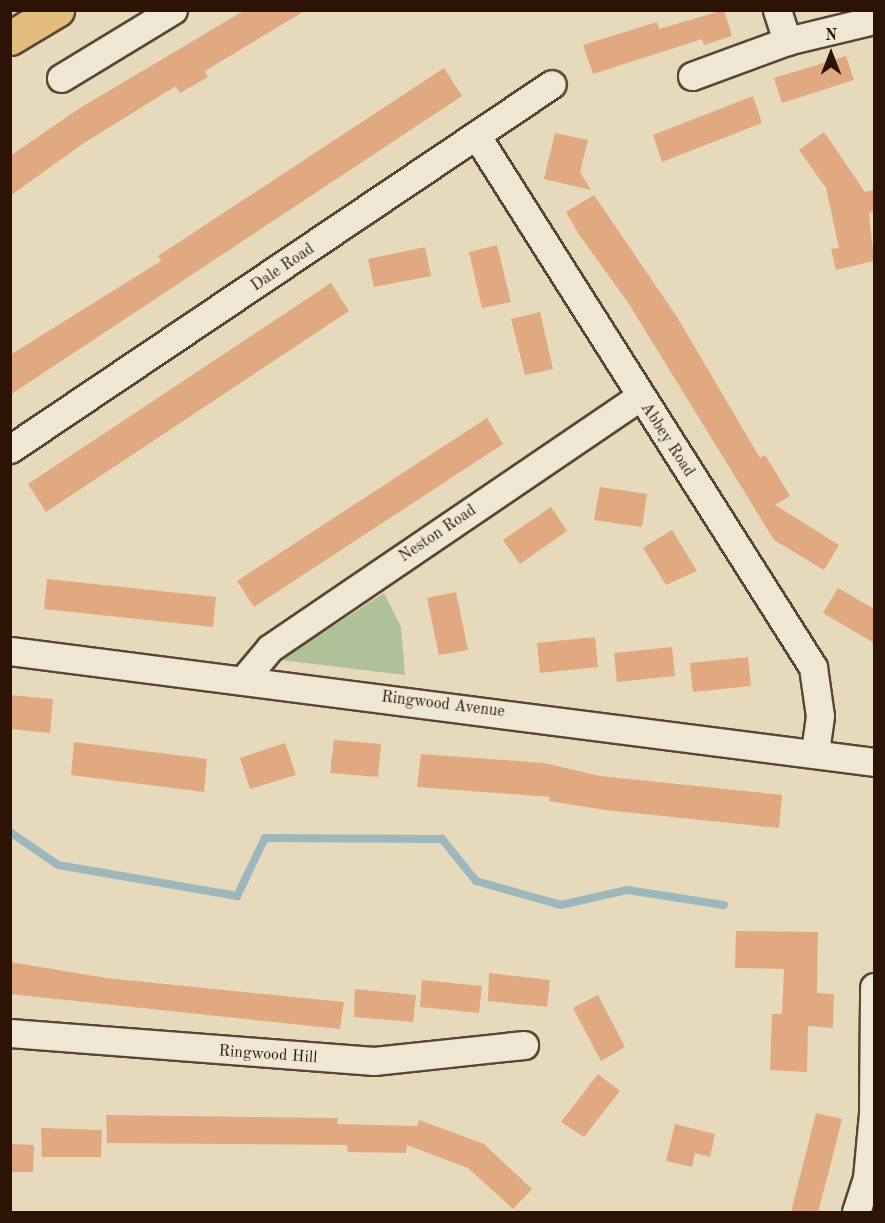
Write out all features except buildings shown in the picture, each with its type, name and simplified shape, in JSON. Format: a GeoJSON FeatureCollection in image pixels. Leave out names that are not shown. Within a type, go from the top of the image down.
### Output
{"type":"FeatureCollection","features":[{"type":"Feature","properties":{"kind":"main road"},"geometry":{"type":"LineString","coordinates":[[10,39],[57,10]]}},
{"type":"Feature","properties":{"kind":"street"},"geometry":{"type":"LineString","coordinates":[[61,78],[173,10]]}},
{"type":"Feature","properties":{"kind":"street"},"geometry":{"type":"LineString","coordinates":[[777,10],[787,41]]}},
{"type":"Feature","properties":{"kind":"street"},"geometry":{"type":"LineString","coordinates":[[692,76],[787,41],[874,20]]}},
{"type":"Feature","properties":{"kind":"street","name":"Dale Road"},"geometry":{"type":"LineString","coordinates":[[10,449],[478,138],[552,84]]}},
{"type":"Feature","properties":{"kind":"street","name":"Abbey Road"},"geometry":{"type":"LineString","coordinates":[[478,138],[639,397],[813,668],[820,716],[815,753]]}},
{"type":"Feature","properties":{"kind":"street","name":"Neston Road"},"geometry":{"type":"LineString","coordinates":[[244,679],[270,648],[639,397]]}},
{"type":"Feature","properties":{"kind":"street","name":"Ringwood Avenue"},"geometry":{"type":"LineString","coordinates":[[10,651],[244,679],[874,762]]}},
{"type":"Feature","properties":{"kind":"street"},"geometry":{"type":"LineString","coordinates":[[856,1212],[867,1178],[872,1124],[874,987]]}},
{"type":"Feature","properties":{"kind":"street","name":"Ringwood Hill"},"geometry":{"type":"LineString","coordinates":[[11,1034],[374,1061],[524,1045]]}},
{"type":"Feature","properties":{"kind":"green space"},"geometry":{"type":"Polygon","coordinates":[[[384,593],[401,627],[405,675],[281,660],[384,593]]]}},
{"type":"Feature","properties":{"kind":"waterway"},"geometry":{"type":"LineString","coordinates":[[10,832],[58,865],[237,896],[265,838],[442,839],[476,881],[561,905],[627,890],[724,905]]}}]}
